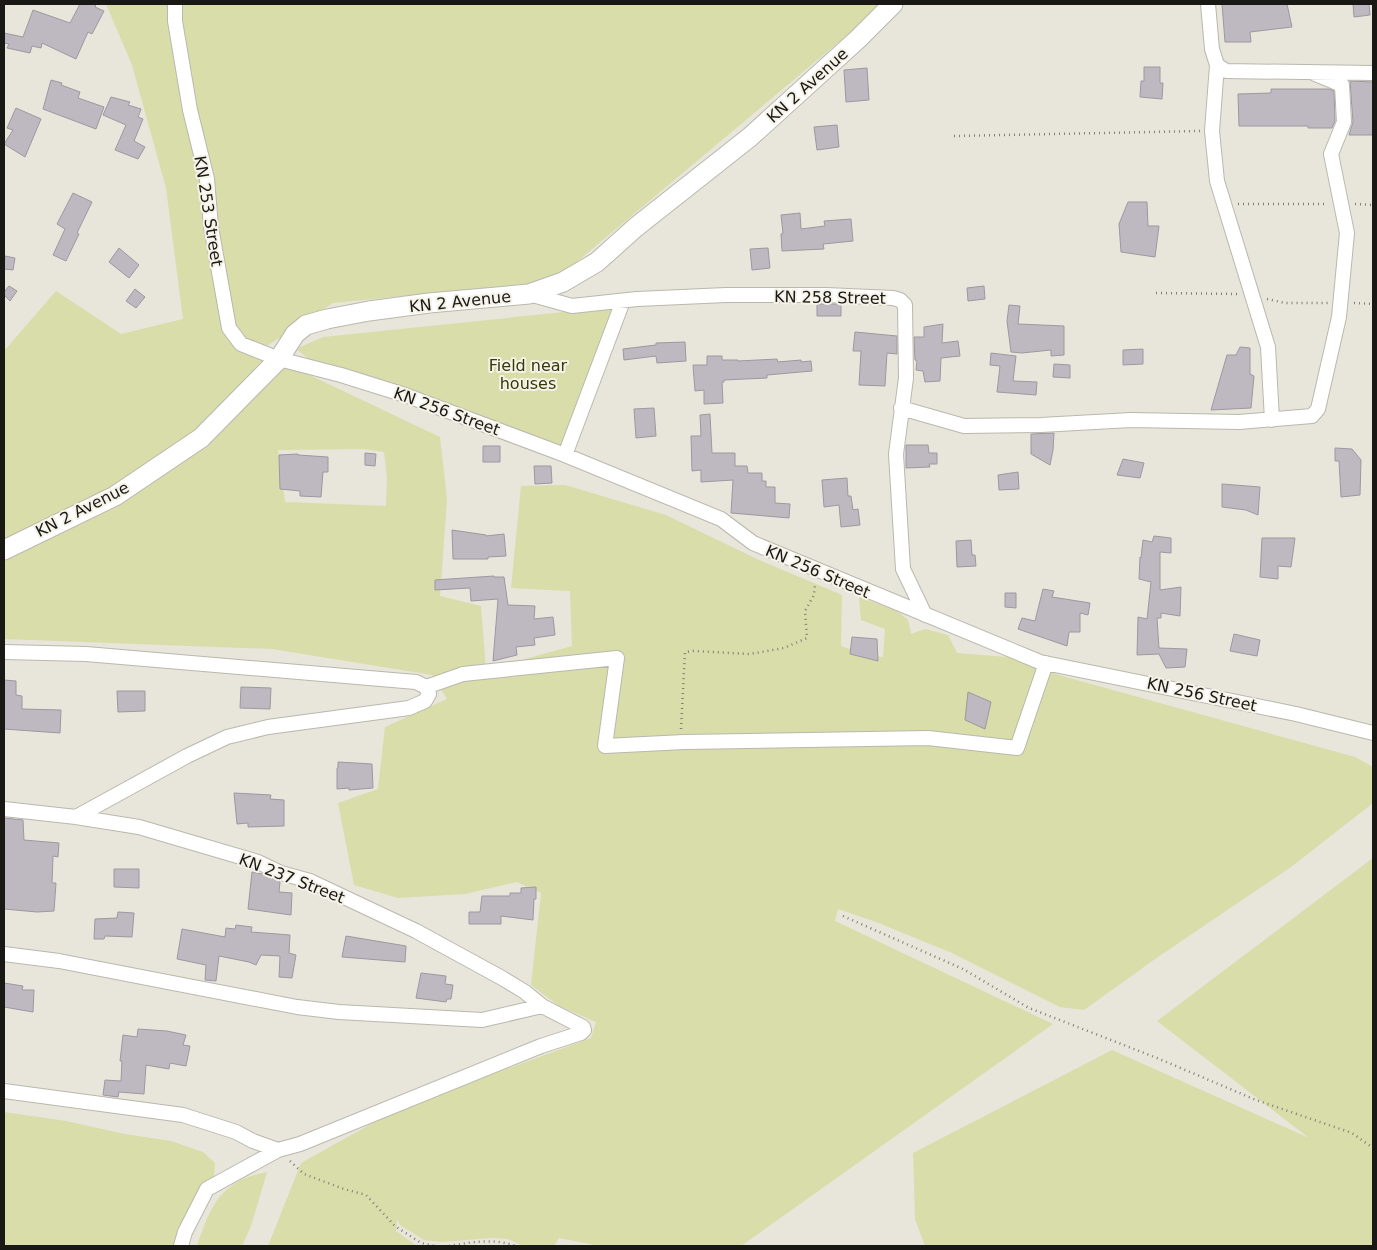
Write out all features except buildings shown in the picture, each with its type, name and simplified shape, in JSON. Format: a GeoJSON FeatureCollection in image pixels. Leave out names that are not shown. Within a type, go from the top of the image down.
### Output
{"type":"FeatureCollection","features":[{"type":"Feature","properties":{"kind":"main road","name":"KN 2 Avenue"},"geometry":{"type":"LineString","coordinates":[[4,550],[115,496],[200,438],[279,359],[296,334],[306,325],[369,311],[429,303],[529,294],[564,282],[597,262],[636,227],[750,136],[858,39],[893,4]]}},
{"type":"Feature","properties":{"kind":"street","name":"KN 253 Street"},"geometry":{"type":"LineString","coordinates":[[175,4],[175,21],[190,110],[208,179],[211,227],[229,328],[242,344],[279,359]]}},
{"type":"Feature","properties":{"kind":"street"},"geometry":{"type":"LineString","coordinates":[[1208,4],[1212,49],[1216,65],[1212,131],[1217,181],[1268,347],[1272,420]]}},
{"type":"Feature","properties":{"kind":"street"},"geometry":{"type":"LineString","coordinates":[[1216,65],[1226,71],[1236,72],[1373,73]]}},
{"type":"Feature","properties":{"kind":"street"},"geometry":{"type":"LineString","coordinates":[[901,408],[964,426],[1041,425],[1131,420],[1239,422],[1312,416],[1318,409],[1339,318],[1347,233],[1331,154],[1344,122],[1342,86],[1313,73]]}},
{"type":"Feature","properties":{"kind":"street","name":"KN 258 Street"},"geometry":{"type":"LineString","coordinates":[[529,294],[572,306],[726,295],[826,295],[893,298],[905,304],[906,378],[896,454],[903,569],[925,615]]}},
{"type":"Feature","properties":{"kind":"street"},"geometry":{"type":"LineString","coordinates":[[565,455],[623,301]]}},
{"type":"Feature","properties":{"kind":"street","name":"KN 256 Street"},"geometry":{"type":"LineString","coordinates":[[279,359],[342,375],[405,395],[565,455],[721,519],[753,543],[1040,662],[1296,714],[1373,733]]}},
{"type":"Feature","properties":{"kind":"street"},"geometry":{"type":"LineString","coordinates":[[4,652],[86,654],[416,682],[426,687],[429,694],[425,701],[409,708],[268,727],[227,737],[187,756],[76,817]]}},
{"type":"Feature","properties":{"kind":"street"},"geometry":{"type":"LineString","coordinates":[[426,687],[463,674],[617,658],[605,746],[928,738],[1017,748],[1046,663]]}},
{"type":"Feature","properties":{"kind":"street","name":"KN 237 Street"},"geometry":{"type":"LineString","coordinates":[[4,809],[76,817],[138,827],[258,862],[281,873],[310,881],[424,936],[502,978],[525,992],[542,1006],[584,1027],[581,1033],[542,1046],[300,1144],[278,1150]]}},
{"type":"Feature","properties":{"kind":"street"},"geometry":{"type":"LineString","coordinates":[[4,954],[59,961],[297,1008],[482,1020],[542,1006]]}},
{"type":"Feature","properties":{"kind":"street"},"geometry":{"type":"LineString","coordinates":[[4,1091],[183,1115],[236,1132],[253,1141],[278,1150]]}},
{"type":"Feature","properties":{"kind":"street"},"geometry":{"type":"LineString","coordinates":[[181,1246],[207,1190],[278,1150]]}},
{"type":"Feature","properties":{"kind":"path"},"geometry":{"type":"LineString","coordinates":[[954,136],[1212,131]]}},
{"type":"Feature","properties":{"kind":"path"},"geometry":{"type":"LineString","coordinates":[[1224,204],[1373,205]]}},
{"type":"Feature","properties":{"kind":"path"},"geometry":{"type":"LineString","coordinates":[[680,743],[685,652],[750,654],[784,648],[807,638],[805,611],[814,595],[816,570]]}},
{"type":"Feature","properties":{"kind":"path"},"geometry":{"type":"LineString","coordinates":[[843,916],[963,969],[1029,1008],[1157,1058],[1256,1100],[1352,1133],[1373,1148]]}},
{"type":"Feature","properties":{"kind":"path"},"geometry":{"type":"LineString","coordinates":[[278,1150],[304,1174],[366,1195],[395,1226],[420,1243],[435,1246]]}},
{"type":"Feature","properties":{"kind":"path"},"geometry":{"type":"LineString","coordinates":[[449,1246],[502,1241],[516,1246]]}},
{"type":"Feature","properties":{"kind":"green space"},"geometry":{"type":"Polygon","coordinates":[[[106,4],[884,4],[567,270],[533,283],[333,303],[259,351],[440,437],[447,499],[440,596],[481,606],[486,670],[572,646],[570,591],[511,588],[521,486],[565,485],[666,515],[759,560],[842,595],[841,646],[870,656],[883,657],[885,629],[861,620],[859,597],[897,611],[908,620],[911,634],[925,629],[948,635],[957,653],[1007,657],[1062,676],[1355,757],[1373,767],[1373,803],[1291,867],[1155,959],[1084,1010],[1060,1007],[952,953],[876,922],[838,909],[835,921],[1053,1024],[741,1246],[600,1246],[559,1238],[554,1246],[523,1246],[508,1239],[491,1238],[442,1242],[424,1240],[400,1225],[397,1219],[396,1231],[417,1246],[268,1246],[301,1163],[411,1104],[591,1038],[596,1022],[559,1006],[531,985],[541,893],[517,882],[465,894],[398,898],[354,885],[338,803],[378,789],[385,727],[447,699],[432,675],[272,649],[4,639],[4,351],[56,291],[121,334],[183,319],[166,188],[132,65],[106,4]],[[364,449],[278,450],[285,502],[386,506],[387,478],[384,452],[364,449]]]}},
{"type":"Feature","properties":{"kind":"green space","name":"Field near houses"},"geometry":{"type":"Polygon","coordinates":[[[613,307],[564,448],[309,359],[296,349],[323,337],[613,307]]]}},
{"type":"Feature","properties":{"kind":"green space"},"geometry":{"type":"Polygon","coordinates":[[[1373,858],[1373,1246],[925,1246],[915,1219],[913,1153],[1112,1050],[1309,1138],[1157,1021],[1373,858]]]}},
{"type":"Feature","properties":{"kind":"green space"},"geometry":{"type":"Polygon","coordinates":[[[4,1112],[66,1121],[125,1134],[171,1141],[203,1152],[215,1163],[214,1177],[178,1234],[174,1246],[4,1246],[4,1112]]]}},
{"type":"Feature","properties":{"kind":"green space"},"geometry":{"type":"Polygon","coordinates":[[[267,1172],[251,1226],[242,1246],[197,1246],[212,1208],[224,1192],[241,1180],[267,1172]]]}}]}
